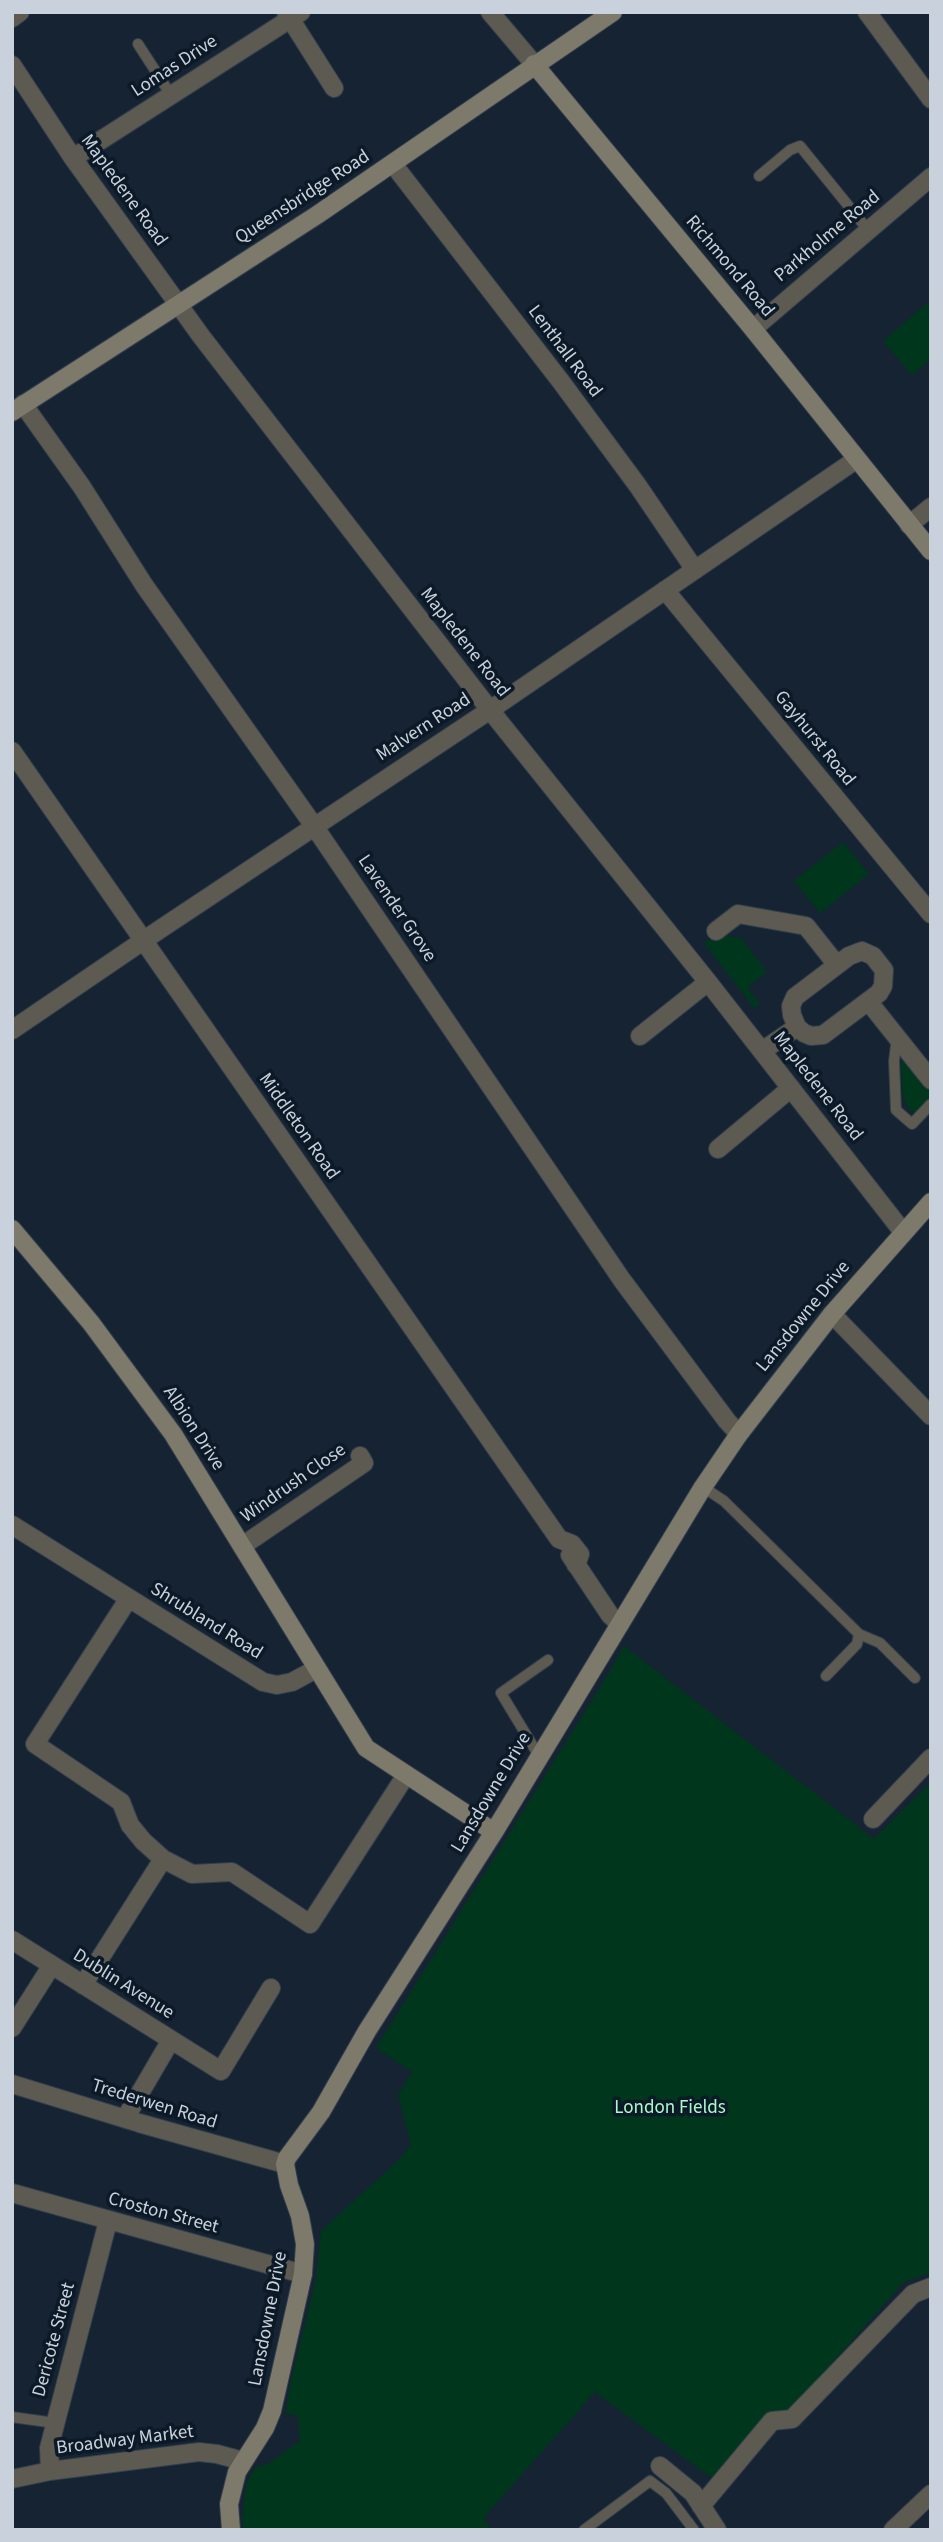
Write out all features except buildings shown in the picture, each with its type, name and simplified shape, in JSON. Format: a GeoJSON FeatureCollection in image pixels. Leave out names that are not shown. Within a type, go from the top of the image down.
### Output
{"type":"FeatureCollection","features":[{"type":"Feature","properties":{"kind":"street"},"geometry":{"type":"LineString","coordinates":[[12,18],[20,12]]}},
{"type":"Feature","properties":{"kind":"street","name":"Richmond Road"},"geometry":{"type":"LineString","coordinates":[[490,12],[753,329],[931,551]]}},
{"type":"Feature","properties":{"kind":"street","name":"Queensbridge Road"},"geometry":{"type":"LineString","coordinates":[[17,405],[393,164],[534,64],[613,12]]}},
{"type":"Feature","properties":{"kind":"street"},"geometry":{"type":"LineString","coordinates":[[867,12],[931,99]]}},
{"type":"Feature","properties":{"kind":"street"},"geometry":{"type":"LineString","coordinates":[[292,14],[334,88]]}},
{"type":"Feature","properties":{"kind":"street","name":"Lomas Drive"},"geometry":{"type":"LineString","coordinates":[[73,158],[292,14]]}},
{"type":"Feature","properties":{"kind":"street","name":"Mapledene Road"},"geometry":{"type":"LineString","coordinates":[[12,65],[73,158],[178,304],[490,710],[708,982],[903,1232]]}},
{"type":"Feature","properties":{"kind":"street","name":"Lenthall Road"},"geometry":{"type":"LineString","coordinates":[[393,164],[638,486],[695,570]]}},
{"type":"Feature","properties":{"kind":"street","name":"Parkholme Road"},"geometry":{"type":"LineString","coordinates":[[753,329],[931,177]]}},
{"type":"Feature","properties":{"kind":"street","name":"Lavender Grove"},"geometry":{"type":"LineString","coordinates":[[17,405],[82,487],[144,585],[314,826],[622,1280],[739,1434]]}},
{"type":"Feature","properties":{"kind":"street","name":"Malvern Road"},"geometry":{"type":"LineString","coordinates":[[12,1030],[490,710],[858,458]]}},
{"type":"Feature","properties":{"kind":"street"},"geometry":{"type":"LineString","coordinates":[[909,525],[931,507]]}},
{"type":"Feature","properties":{"kind":"street","name":"Gayhurst Road"},"geometry":{"type":"LineString","coordinates":[[665,590],[931,914]]}},
{"type":"Feature","properties":{"kind":"street","name":"Middleton Road"},"geometry":{"type":"LineString","coordinates":[[12,751],[610,1615],[620,1624]]}},
{"type":"Feature","properties":{"kind":"street"},"geometry":{"type":"LineString","coordinates":[[716,931],[738,914],[806,926],[837,965]]}},
{"type":"Feature","properties":{"kind":"street"},"geometry":{"type":"LineString","coordinates":[[862,951],[880,961],[884,970],[883,986],[868,1000],[823,1035],[811,1036],[796,1027],[791,1006],[795,997],[849,956],[862,951]]}},
{"type":"Feature","properties":{"kind":"street"},"geometry":{"type":"LineString","coordinates":[[640,1036],[708,982]]}},
{"type":"Feature","properties":{"kind":"street"},"geometry":{"type":"LineString","coordinates":[[868,1000],[931,1080]]}},
{"type":"Feature","properties":{"kind":"street"},"geometry":{"type":"LineString","coordinates":[[762,1051],[796,1027]]}},
{"type":"Feature","properties":{"kind":"street"},"geometry":{"type":"LineString","coordinates":[[718,1149],[791,1088]]}},
{"type":"Feature","properties":{"kind":"street","name":"Lansdowne Drive"},"geometry":{"type":"LineString","coordinates":[[232,2530],[229,2504],[237,2472],[265,2428],[272,2411],[303,2274],[305,2244],[285,2164],[292,2150],[321,2112],[367,2031],[494,1832],[703,1487],[739,1434],[832,1314],[931,1202]]}},
{"type":"Feature","properties":{"kind":"street","name":"Albion Drive"},"geometry":{"type":"LineString","coordinates":[[12,1229],[91,1323],[173,1434],[316,1668]]}},
{"type":"Feature","properties":{"kind":"street"},"geometry":{"type":"LineString","coordinates":[[832,1314],[931,1416]]}},
{"type":"Feature","properties":{"kind":"street","name":"Windrush Close"},"geometry":{"type":"LineString","coordinates":[[242,1546],[364,1463],[359,1456]]}},
{"type":"Feature","properties":{"kind":"street","name":"Shrubland Road"},"geometry":{"type":"LineString","coordinates":[[12,1525],[263,1682],[277,1685],[292,1682],[316,1668]]}},
{"type":"Feature","properties":{"kind":"street"},"geometry":{"type":"LineString","coordinates":[[130,1598],[35,1744],[121,1802],[130,1825],[163,1859],[192,1874],[232,1872],[310,1924],[406,1775]]}},
{"type":"Feature","properties":{"kind":"street"},"geometry":{"type":"LineString","coordinates":[[316,1668],[366,1748],[494,1832]]}},
{"type":"Feature","properties":{"kind":"street"},"geometry":{"type":"LineString","coordinates":[[873,1819],[931,1759]]}},
{"type":"Feature","properties":{"kind":"street"},"geometry":{"type":"LineString","coordinates":[[83,1985],[163,1859]]}},
{"type":"Feature","properties":{"kind":"street","name":"Dublin Avenue"},"geometry":{"type":"LineString","coordinates":[[12,1940],[221,2071],[271,1988]]}},
{"type":"Feature","properties":{"kind":"street","name":"Dublin Avenue"},"geometry":{"type":"LineString","coordinates":[[12,2028],[52,1965]]}},
{"type":"Feature","properties":{"kind":"street","name":"Dublin Avenue"},"geometry":{"type":"LineString","coordinates":[[126,2119],[171,2040]]}},
{"type":"Feature","properties":{"kind":"street","name":"Trederwen Road"},"geometry":{"type":"LineString","coordinates":[[12,2084],[285,2164]]}},
{"type":"Feature","properties":{"kind":"street","name":"Croston Street"},"geometry":{"type":"LineString","coordinates":[[12,2193],[303,2274]]}},
{"type":"Feature","properties":{"kind":"street","name":"Dericote Street"},"geometry":{"type":"LineString","coordinates":[[50,2471],[49,2448],[108,2221]]}},
{"type":"Feature","properties":{"kind":"street"},"geometry":{"type":"LineString","coordinates":[[701,2506],[772,2421],[792,2419],[913,2294],[931,2287]]}},
{"type":"Feature","properties":{"kind":"street","name":"Broadway Market"},"geometry":{"type":"LineString","coordinates":[[12,2479],[50,2471],[199,2452],[243,2461]]}},
{"type":"Feature","properties":{"kind":"street"},"geometry":{"type":"LineString","coordinates":[[660,2466],[692,2493],[717,2530]]}},
{"type":"Feature","properties":{"kind":"street"},"geometry":{"type":"LineString","coordinates":[[893,2530],[931,2494]]}},
{"type":"Feature","properties":{"kind":"lane"},"geometry":{"type":"LineString","coordinates":[[138,44],[171,95]]}},
{"type":"Feature","properties":{"kind":"lane"},"geometry":{"type":"LineString","coordinates":[[759,176],[790,150],[800,146],[868,230]]}},
{"type":"Feature","properties":{"kind":"lane"},"geometry":{"type":"LineString","coordinates":[[897,1036],[894,1061],[896,1110],[912,1124],[931,1104]]}},
{"type":"Feature","properties":{"kind":"lane"},"geometry":{"type":"LineString","coordinates":[[703,1487],[724,1501],[859,1634],[880,1643],[915,1678]]}},
{"type":"Feature","properties":{"kind":"lane"},"geometry":{"type":"LineString","coordinates":[[826,1676],[857,1644],[859,1634]]}},
{"type":"Feature","properties":{"kind":"lane"},"geometry":{"type":"LineString","coordinates":[[539,1756],[501,1693],[548,1660]]}},
{"type":"Feature","properties":{"kind":"lane"},"geometry":{"type":"LineString","coordinates":[[12,2417],[55,2423]]}},
{"type":"Feature","properties":{"kind":"lane"},"geometry":{"type":"LineString","coordinates":[[584,2530],[650,2481],[666,2493],[694,2530]]}},
{"type":"Feature","properties":{"kind":"green space"},"geometry":{"type":"Polygon","coordinates":[[[931,300],[931,359],[912,375],[883,341],[931,300]]]}},
{"type":"Feature","properties":{"kind":"green space"},"geometry":{"type":"Polygon","coordinates":[[[843,842],[869,874],[820,913],[794,881],[843,842]]]}},
{"type":"Feature","properties":{"kind":"green space"},"geometry":{"type":"Polygon","coordinates":[[[715,935],[741,938],[767,972],[747,987],[760,1004],[754,1008],[704,943],[715,935]]]}},
{"type":"Feature","properties":{"kind":"green space"},"geometry":{"type":"Polygon","coordinates":[[[903,1060],[907,1060],[931,1090],[931,1097],[916,1113],[910,1111],[903,1097],[903,1060]]]}},
{"type":"Feature","properties":{"kind":"green space","name":"London Fields"},"geometry":{"type":"Polygon","coordinates":[[[624,1646],[874,1839],[931,1782],[931,2273],[904,2282],[788,2412],[778,2411],[769,2417],[713,2479],[595,2392],[484,2517],[491,2530],[244,2530],[242,2519],[246,2485],[255,2467],[269,2463],[300,2441],[298,2417],[286,2413],[290,2385],[316,2279],[321,2231],[403,2156],[411,2144],[398,2095],[412,2072],[376,2048],[624,1646]]]}}]}
